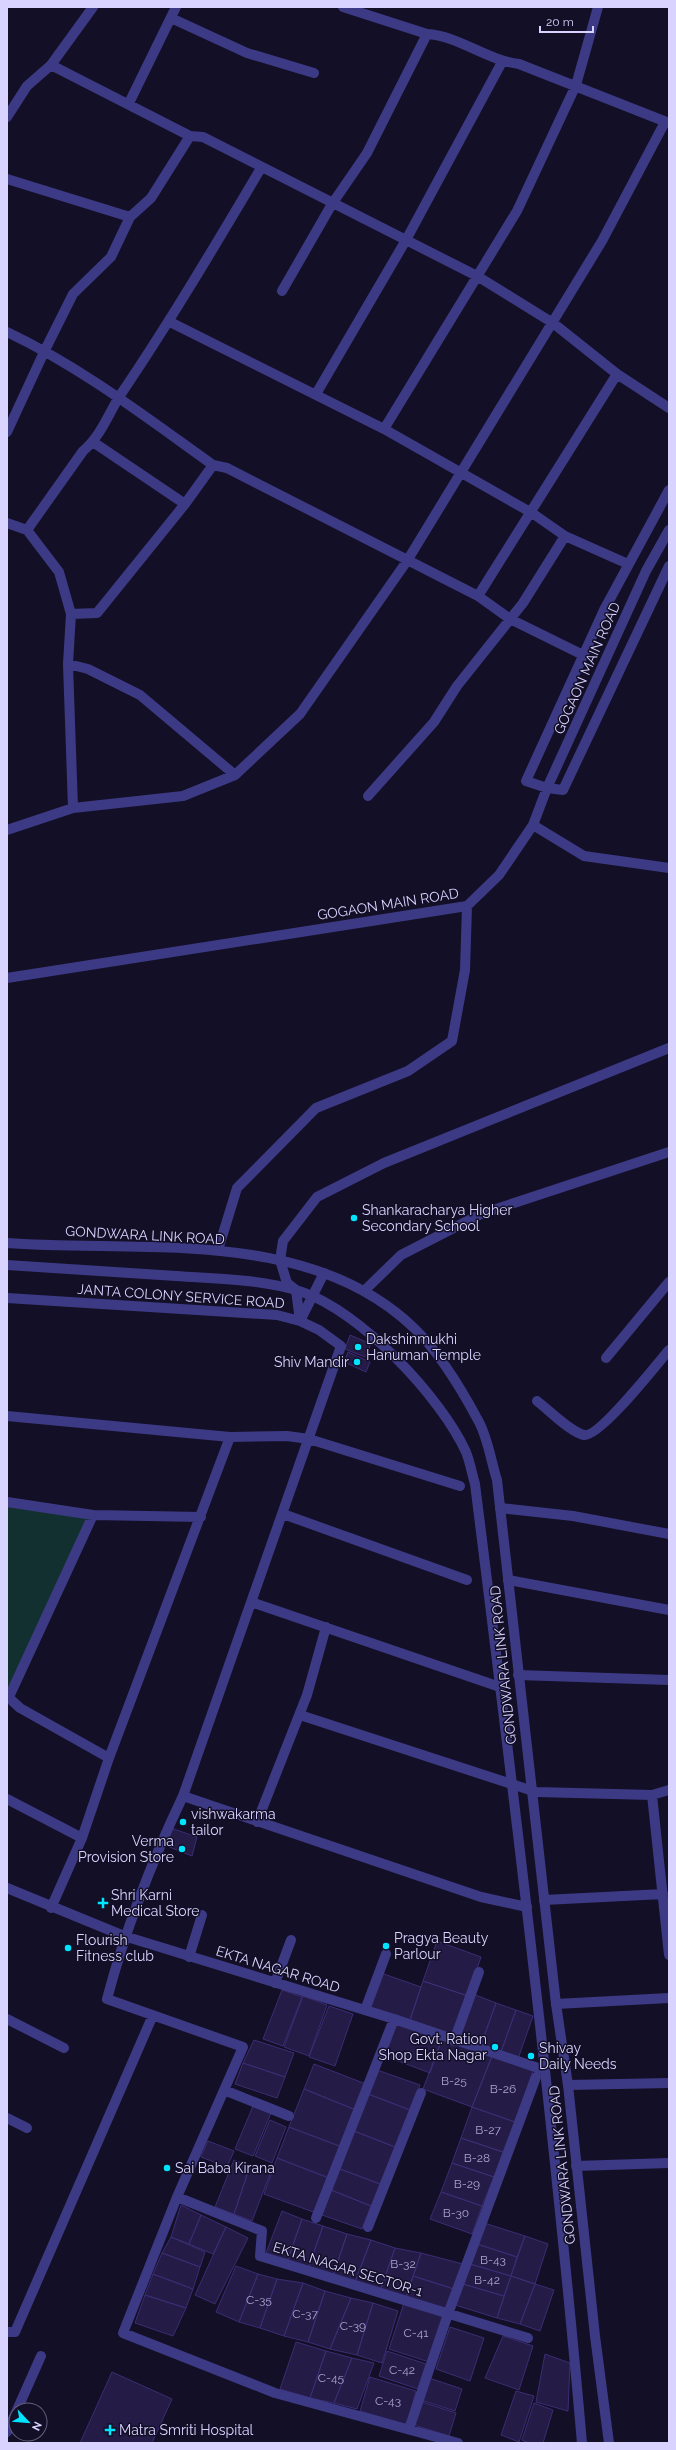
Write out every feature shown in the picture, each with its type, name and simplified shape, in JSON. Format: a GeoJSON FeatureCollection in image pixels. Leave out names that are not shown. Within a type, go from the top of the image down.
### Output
{"type":"FeatureCollection","features":[{"type":"Feature","properties":{"kind":"street"},"geometry":{"type":"LineString","coordinates":[[7,117],[27,86],[51,65],[93,7]]}},
{"type":"Feature","properties":{"kind":"street"},"geometry":{"type":"LineString","coordinates":[[129,103],[176,7]]}},
{"type":"Feature","properties":{"kind":"street"},"geometry":{"type":"LineString","coordinates":[[7,830],[73,808],[183,796],[235,775],[300,714],[407,561],[602,241],[667,123],[576,85],[519,64],[502,62],[439,34],[427,34],[343,7]]}},
{"type":"Feature","properties":{"kind":"street"},"geometry":{"type":"LineString","coordinates":[[384,429],[517,211],[576,85],[598,7]]}},
{"type":"Feature","properties":{"kind":"street"},"geometry":{"type":"LineString","coordinates":[[171,18],[247,53],[314,73]]}},
{"type":"Feature","properties":{"kind":"street"},"geometry":{"type":"LineString","coordinates":[[282,291],[332,204],[367,152],[427,34]]}},
{"type":"Feature","properties":{"kind":"street"},"geometry":{"type":"LineString","coordinates":[[316,394],[406,240],[502,62]]}},
{"type":"Feature","properties":{"kind":"street"},"geometry":{"type":"LineString","coordinates":[[51,65],[129,103],[190,136],[203,138],[477,276],[553,323],[617,374],[669,408]]}},
{"type":"Feature","properties":{"kind":"street"},"geometry":{"type":"LineString","coordinates":[[7,432],[45,350],[74,294],[111,257],[130,218],[151,198],[190,136]]}},
{"type":"Feature","properties":{"kind":"street"},"geometry":{"type":"LineString","coordinates":[[26,530],[82,452],[94,442],[119,398],[170,322],[261,168]]}},
{"type":"Feature","properties":{"kind":"street"},"geometry":{"type":"LineString","coordinates":[[7,179],[130,218]]}},
{"type":"Feature","properties":{"kind":"street"},"geometry":{"type":"LineString","coordinates":[[170,322],[384,429],[460,473],[532,512],[566,536],[628,564]]}},
{"type":"Feature","properties":{"kind":"street"},"geometry":{"type":"LineString","coordinates":[[7,332],[45,350],[119,398],[214,465],[227,468],[478,596],[510,619],[583,655]]}},
{"type":"Feature","properties":{"kind":"street"},"geometry":{"type":"LineString","coordinates":[[478,596],[617,374]]}},
{"type":"Feature","properties":{"kind":"street"},"geometry":{"type":"LineString","coordinates":[[94,442],[185,504]]}},
{"type":"Feature","properties":{"kind":"street"},"geometry":{"type":"LineString","coordinates":[[71,614],[98,613],[185,504],[214,465]]}},
{"type":"Feature","properties":{"kind":"street"},"geometry":{"type":"LineString","coordinates":[[669,490],[628,564],[583,655],[526,782],[547,788],[563,790],[669,566]]}},
{"type":"Feature","properties":{"kind":"street"},"geometry":{"type":"LineString","coordinates":[[7,523],[26,530],[59,572],[71,614],[68,664],[73,808]]}},
{"type":"Feature","properties":{"kind":"street","name":"GOGAON MAIN ROAD"},"geometry":{"type":"LineString","coordinates":[[7,978],[467,906],[499,875],[533,825],[547,788],[646,572],[669,530]]}},
{"type":"Feature","properties":{"kind":"street"},"geometry":{"type":"LineString","coordinates":[[368,796],[434,722],[457,686],[510,619],[566,536]]}},
{"type":"Feature","properties":{"kind":"street"},"geometry":{"type":"LineString","coordinates":[[68,664],[88,669],[140,694],[235,775]]}},
{"type":"Feature","properties":{"kind":"street"},"geometry":{"type":"LineString","coordinates":[[533,825],[584,856],[669,868]]}},
{"type":"Feature","properties":{"kind":"street"},"geometry":{"type":"LineString","coordinates":[[218,1250],[237,1188],[316,1108],[408,1071],[452,1041],[465,970],[467,906]]}},
{"type":"Feature","properties":{"kind":"street"},"geometry":{"type":"LineString","coordinates":[[582,2443],[571,2319],[540,2073],[527,1908],[474,1484],[466,1452],[448,1423],[416,1378],[374,1337],[340,1311],[287,1283],[280,1260],[283,1241],[317,1197],[384,1163],[669,1048]]}},
{"type":"Feature","properties":{"kind":"street"},"geometry":{"type":"LineString","coordinates":[[364,1291],[402,1255],[481,1214],[669,1152]]}},
{"type":"Feature","properties":{"kind":"street","name":"GONDWARA LINK ROAD"},"geometry":{"type":"LineString","coordinates":[[7,1243],[218,1250],[280,1260],[324,1273],[364,1291],[414,1328],[444,1366],[479,1423],[497,1480],[556,2004],[568,2085],[595,2336],[609,2443]]}},
{"type":"Feature","properties":{"kind":"street"},"geometry":{"type":"LineString","coordinates":[[7,1265],[235,1280],[304,1293]]}},
{"type":"Feature","properties":{"kind":"street","name":"JANTA COLONY SERVICE ROAD"},"geometry":{"type":"LineString","coordinates":[[7,1298],[276,1315],[300,1321],[304,1293],[324,1273]]}},
{"type":"Feature","properties":{"kind":"street"},"geometry":{"type":"LineString","coordinates":[[606,1358],[669,1282]]}},
{"type":"Feature","properties":{"kind":"street"},"geometry":{"type":"LineString","coordinates":[[304,1293],[300,1321],[319,1330],[341,1346],[183,1796],[155,1854],[124,1936],[107,1998],[243,2047],[178,2196],[124,2332],[275,2393],[458,2443]]}},
{"type":"Feature","properties":{"kind":"street"},"geometry":{"type":"LineString","coordinates":[[537,1401],[572,1429],[583,1435],[590,1434],[609,1418],[669,1350]]}},
{"type":"Feature","properties":{"kind":"street"},"geometry":{"type":"LineString","coordinates":[[7,1416],[230,1437],[287,1436],[309,1439],[460,1486]]}},
{"type":"Feature","properties":{"kind":"street"},"geometry":{"type":"LineString","coordinates":[[51,1908],[82,1838],[109,1758],[230,1437]]}},
{"type":"Feature","properties":{"kind":"street"},"geometry":{"type":"LineString","coordinates":[[7,1502],[93,1515],[201,1517]]}},
{"type":"Feature","properties":{"kind":"street"},"geometry":{"type":"LineString","coordinates":[[500,1508],[573,1516],[669,1534]]}},
{"type":"Feature","properties":{"kind":"street"},"geometry":{"type":"LineString","coordinates":[[283,1514],[467,1580]]}},
{"type":"Feature","properties":{"kind":"street"},"geometry":{"type":"LineString","coordinates":[[93,1515],[8,1696],[20,1708],[109,1758]]}},
{"type":"Feature","properties":{"kind":"street"},"geometry":{"type":"LineString","coordinates":[[508,1580],[669,1610]]}},
{"type":"Feature","properties":{"kind":"street"},"geometry":{"type":"LineString","coordinates":[[251,1602],[500,1687]]}},
{"type":"Feature","properties":{"kind":"street"},"geometry":{"type":"LineString","coordinates":[[257,1822],[300,1714],[326,1627]]}},
{"type":"Feature","properties":{"kind":"street"},"geometry":{"type":"LineString","coordinates":[[518,1675],[669,1680]]}},
{"type":"Feature","properties":{"kind":"street"},"geometry":{"type":"LineString","coordinates":[[300,1714],[536,1792],[652,1795],[669,1790]]}},
{"type":"Feature","properties":{"kind":"street"},"geometry":{"type":"LineString","coordinates":[[652,1795],[669,1955]]}},
{"type":"Feature","properties":{"kind":"street"},"geometry":{"type":"LineString","coordinates":[[183,1796],[481,1897],[527,1908]]}},
{"type":"Feature","properties":{"kind":"street"},"geometry":{"type":"LineString","coordinates":[[7,1799],[82,1838]]}},
{"type":"Feature","properties":{"kind":"street","name":"EKTA NAGAR ROAD"},"geometry":{"type":"LineString","coordinates":[[7,1888],[51,1908],[124,1936],[394,2019],[540,2073]]}},
{"type":"Feature","properties":{"kind":"street"},"geometry":{"type":"LineString","coordinates":[[544,1900],[663,1894]]}},
{"type":"Feature","properties":{"kind":"street"},"geometry":{"type":"LineString","coordinates":[[189,1957],[202,1915]]}},
{"type":"Feature","properties":{"kind":"street"},"geometry":{"type":"LineString","coordinates":[[275,1983],[291,1940]]}},
{"type":"Feature","properties":{"kind":"street"},"geometry":{"type":"LineString","coordinates":[[365,2010],[386,1954]]}},
{"type":"Feature","properties":{"kind":"street"},"geometry":{"type":"LineString","coordinates":[[454,2041],[479,1972]]}},
{"type":"Feature","properties":{"kind":"street"},"geometry":{"type":"LineString","coordinates":[[556,2004],[669,1998]]}},
{"type":"Feature","properties":{"kind":"street"},"geometry":{"type":"LineString","coordinates":[[7,2332],[15,2332],[153,2015]]}},
{"type":"Feature","properties":{"kind":"street"},"geometry":{"type":"LineString","coordinates":[[7,2019],[64,2048]]}},
{"type":"Feature","properties":{"kind":"street"},"geometry":{"type":"LineString","coordinates":[[316,2218],[394,2019]]}},
{"type":"Feature","properties":{"kind":"street"},"geometry":{"type":"LineString","coordinates":[[409,2429],[448,2314],[540,2073]]}},
{"type":"Feature","properties":{"kind":"street"},"geometry":{"type":"LineString","coordinates":[[568,2085],[669,2083]]}},
{"type":"Feature","properties":{"kind":"street"},"geometry":{"type":"LineString","coordinates":[[224,2090],[289,2116]]}},
{"type":"Feature","properties":{"kind":"street"},"geometry":{"type":"LineString","coordinates":[[368,2227],[421,2093]]}},
{"type":"Feature","properties":{"kind":"street"},"geometry":{"type":"LineString","coordinates":[[7,2118],[27,2128]]}},
{"type":"Feature","properties":{"kind":"street"},"geometry":{"type":"LineString","coordinates":[[576,2166],[669,2163]]}},
{"type":"Feature","properties":{"kind":"street","name":"EKTA NAGAR SECTOR-1"},"geometry":{"type":"LineString","coordinates":[[178,2196],[262,2231],[260,2256],[528,2338]]}},
{"type":"Feature","properties":{"kind":"street"},"geometry":{"type":"LineString","coordinates":[[20,2402],[41,2356]]}},
{"type":"Feature","properties":{"kind":"green space"},"geometry":{"type":"Polygon","coordinates":[[[7,1502],[93,1515],[7,1696],[7,1502]]]}},
{"type":"Feature","properties":{"kind":"building","name":"Dakshinmukhi Hanuman Temple"},"geometry":{"type":"Polygon","coordinates":[[[350,1335],[371,1344],[365,1357],[345,1349],[350,1335]]]}},
{"type":"Feature","properties":{"kind":"building","name":"Shiv Mandir"},"geometry":{"type":"Polygon","coordinates":[[[348,1352],[370,1362],[366,1372],[344,1362],[348,1352]]]}},
{"type":"Feature","properties":{"kind":"building"},"geometry":{"type":"Polygon","coordinates":[[[168,1827],[197,1837],[192,1856],[162,1844],[168,1827]]]}},
{"type":"Feature","properties":{"kind":"building"},"geometry":{"type":"Polygon","coordinates":[[[437,1941],[481,1957],[468,1996],[423,1981],[437,1941]]]}},
{"type":"Feature","properties":{"kind":"building"},"geometry":{"type":"Polygon","coordinates":[[[381,1973],[421,1987],[410,2020],[370,2007],[381,1973]]]}},
{"type":"Feature","properties":{"kind":"building"},"geometry":{"type":"Polygon","coordinates":[[[423,1981],[468,1996],[454,2036],[410,2020],[423,1981]]]}},
{"type":"Feature","properties":{"kind":"building"},"geometry":{"type":"Polygon","coordinates":[[[282,1990],[302,1997],[283,2046],[263,2039],[282,1990]]]}},
{"type":"Feature","properties":{"kind":"building"},"geometry":{"type":"Polygon","coordinates":[[[473,1994],[496,2003],[481,2045],[458,2037],[473,1994]]]}},
{"type":"Feature","properties":{"kind":"building"},"geometry":{"type":"Polygon","coordinates":[[[303,1996],[327,2005],[309,2056],[284,2047],[303,1996]]]}},
{"type":"Feature","properties":{"kind":"building"},"geometry":{"type":"Polygon","coordinates":[[[496,2003],[516,2010],[501,2052],[481,2045],[496,2003]]]}},
{"type":"Feature","properties":{"kind":"building"},"geometry":{"type":"Polygon","coordinates":[[[329,2006],[353,2014],[335,2066],[309,2057],[329,2006]]]}},
{"type":"Feature","properties":{"kind":"building"},"geometry":{"type":"Polygon","coordinates":[[[516,2010],[533,2016],[518,2059],[501,2052],[516,2010]]]}},
{"type":"Feature","properties":{"kind":"building"},"geometry":{"type":"Polygon","coordinates":[[[397,2023],[442,2039],[430,2073],[385,2056],[397,2023]]]}},
{"type":"Feature","properties":{"kind":"building"},"geometry":{"type":"Polygon","coordinates":[[[442,2039],[492,2056],[472,2107],[423,2089],[442,2039]]]}},
{"type":"Feature","properties":{"kind":"building"},"geometry":{"type":"Polygon","coordinates":[[[254,2040],[294,2053],[285,2077],[243,2063],[254,2040]]]}},
{"type":"Feature","properties":{"kind":"building"},"geometry":{"type":"Polygon","coordinates":[[[492,2056],[533,2071],[515,2122],[472,2107],[492,2056]]]}},
{"type":"Feature","properties":{"kind":"building"},"geometry":{"type":"Polygon","coordinates":[[[243,2063],[285,2077],[277,2098],[235,2084],[243,2063]]]}},
{"type":"Feature","properties":{"kind":"building"},"geometry":{"type":"Polygon","coordinates":[[[314,2064],[366,2084],[356,2110],[304,2089],[314,2064]]]}},
{"type":"Feature","properties":{"kind":"building"},"geometry":{"type":"Polygon","coordinates":[[[377,2070],[420,2085],[410,2110],[368,2094],[377,2070]]]}},
{"type":"Feature","properties":{"kind":"building"},"geometry":{"type":"Polygon","coordinates":[[[304,2089],[356,2110],[342,2147],[289,2127],[304,2089]]]}},
{"type":"Feature","properties":{"kind":"building"},"geometry":{"type":"Polygon","coordinates":[[[368,2094],[410,2110],[395,2147],[354,2131],[368,2094]]]}},
{"type":"Feature","properties":{"kind":"building"},"geometry":{"type":"Polygon","coordinates":[[[253,2106],[271,2113],[253,2156],[235,2149],[253,2106]]]}},
{"type":"Feature","properties":{"kind":"building"},"geometry":{"type":"Polygon","coordinates":[[[472,2107],[515,2122],[503,2152],[461,2138],[472,2107]]]}},
{"type":"Feature","properties":{"kind":"building"},"geometry":{"type":"Polygon","coordinates":[[[270,2120],[286,2127],[272,2163],[255,2156],[270,2120]]]}},
{"type":"Feature","properties":{"kind":"building"},"geometry":{"type":"Polygon","coordinates":[[[289,2127],[342,2147],[329,2178],[277,2158],[289,2127]]]}},
{"type":"Feature","properties":{"kind":"building"},"geometry":{"type":"Polygon","coordinates":[[[354,2131],[395,2147],[380,2184],[340,2169],[354,2131]]]}},
{"type":"Feature","properties":{"kind":"building"},"geometry":{"type":"Polygon","coordinates":[[[461,2138],[503,2152],[494,2177],[452,2163],[461,2138]]]}},
{"type":"Feature","properties":{"kind":"building"},"geometry":{"type":"Polygon","coordinates":[[[208,2141],[234,2151],[227,2167],[201,2157],[208,2141]]]}},
{"type":"Feature","properties":{"kind":"building"},"geometry":{"type":"Polygon","coordinates":[[[277,2158],[329,2178],[316,2213],[264,2194],[277,2158]]]}},
{"type":"Feature","properties":{"kind":"building"},"geometry":{"type":"Polygon","coordinates":[[[234,2160],[250,2166],[234,2214],[215,2207],[234,2160]]]}},
{"type":"Feature","properties":{"kind":"building"},"geometry":{"type":"Polygon","coordinates":[[[452,2163],[494,2177],[482,2206],[441,2192],[452,2163]]]}},
{"type":"Feature","properties":{"kind":"building"},"geometry":{"type":"Polygon","coordinates":[[[250,2166],[270,2174],[252,2221],[234,2214],[250,2166]]]}},
{"type":"Feature","properties":{"kind":"building"},"geometry":{"type":"Polygon","coordinates":[[[340,2169],[380,2184],[371,2206],[331,2190],[340,2169]]]}},
{"type":"Feature","properties":{"kind":"building"},"geometry":{"type":"Polygon","coordinates":[[[331,2190],[371,2206],[362,2229],[322,2215],[331,2190]]]}},
{"type":"Feature","properties":{"kind":"building"},"geometry":{"type":"Polygon","coordinates":[[[441,2192],[482,2206],[472,2234],[430,2219],[441,2192]]]}},
{"type":"Feature","properties":{"kind":"building"},"geometry":{"type":"Polygon","coordinates":[[[181,2205],[201,2215],[189,2244],[171,2237],[181,2205]]]}},
{"type":"Feature","properties":{"kind":"building"},"geometry":{"type":"Polygon","coordinates":[[[282,2211],[302,2219],[287,2262],[266,2253],[282,2211]]]}},
{"type":"Feature","properties":{"kind":"building"},"geometry":{"type":"Polygon","coordinates":[[[201,2215],[226,2227],[213,2254],[189,2244],[201,2215]]]}},
{"type":"Feature","properties":{"kind":"building"},"geometry":{"type":"Polygon","coordinates":[[[302,2219],[323,2226],[308,2269],[287,2262],[302,2219]]]}},
{"type":"Feature","properties":{"kind":"building"},"geometry":{"type":"Polygon","coordinates":[[[484,2223],[525,2236],[517,2257],[477,2244],[484,2223]]]}},
{"type":"Feature","properties":{"kind":"building"},"geometry":{"type":"Polygon","coordinates":[[[323,2226],[347,2234],[333,2276],[308,2269],[323,2226]]]}},
{"type":"Feature","properties":{"kind":"building"},"geometry":{"type":"Polygon","coordinates":[[[226,2227],[248,2238],[215,2304],[195,2295],[226,2227]]]}},
{"type":"Feature","properties":{"kind":"building"},"geometry":{"type":"Polygon","coordinates":[[[347,2234],[371,2240],[355,2282],[333,2276],[347,2234]]]}},
{"type":"Feature","properties":{"kind":"building"},"geometry":{"type":"Polygon","coordinates":[[[525,2236],[548,2244],[535,2284],[511,2276],[525,2236]]]}},
{"type":"Feature","properties":{"kind":"building"},"geometry":{"type":"Polygon","coordinates":[[[171,2237],[205,2252],[200,2267],[162,2253],[171,2237]]]}},
{"type":"Feature","properties":{"kind":"building"},"geometry":{"type":"Polygon","coordinates":[[[371,2240],[395,2248],[381,2289],[355,2282],[371,2240]]]}},
{"type":"Feature","properties":{"kind":"building"},"geometry":{"type":"Polygon","coordinates":[[[477,2244],[517,2257],[511,2276],[470,2264],[477,2244]]]}},
{"type":"Feature","properties":{"kind":"building"},"geometry":{"type":"Polygon","coordinates":[[[395,2248],[421,2253],[406,2298],[381,2289],[395,2248]]]}},
{"type":"Feature","properties":{"kind":"building"},"geometry":{"type":"Polygon","coordinates":[[[162,2253],[200,2267],[193,2289],[153,2274],[162,2253]]]}},
{"type":"Feature","properties":{"kind":"building"},"geometry":{"type":"Polygon","coordinates":[[[421,2253],[463,2264],[454,2289],[413,2276],[421,2253]]]}},
{"type":"Feature","properties":{"kind":"building"},"geometry":{"type":"Polygon","coordinates":[[[470,2264],[511,2276],[504,2296],[463,2284],[470,2264]]]}},
{"type":"Feature","properties":{"kind":"building"},"geometry":{"type":"Polygon","coordinates":[[[236,2266],[258,2274],[239,2322],[216,2312],[236,2266]]]}},
{"type":"Feature","properties":{"kind":"building"},"geometry":{"type":"Polygon","coordinates":[[[153,2274],[193,2289],[186,2308],[145,2295],[153,2274]]]}},
{"type":"Feature","properties":{"kind":"building"},"geometry":{"type":"Polygon","coordinates":[[[258,2274],[277,2279],[260,2328],[239,2322],[258,2274]]]}},
{"type":"Feature","properties":{"kind":"building"},"geometry":{"type":"Polygon","coordinates":[[[413,2276],[454,2289],[445,2313],[406,2298],[413,2276]]]}},
{"type":"Feature","properties":{"kind":"building"},"geometry":{"type":"Polygon","coordinates":[[[511,2276],[535,2284],[520,2324],[497,2318],[511,2276]]]}},
{"type":"Feature","properties":{"kind":"building"},"geometry":{"type":"Polygon","coordinates":[[[277,2279],[303,2283],[284,2336],[260,2328],[277,2279]]]}},
{"type":"Feature","properties":{"kind":"building"},"geometry":{"type":"Polygon","coordinates":[[[303,2283],[325,2291],[308,2342],[284,2336],[303,2283]]]}},
{"type":"Feature","properties":{"kind":"building"},"geometry":{"type":"Polygon","coordinates":[[[463,2284],[504,2296],[497,2318],[455,2305],[463,2284]]]}},
{"type":"Feature","properties":{"kind":"building"},"geometry":{"type":"Polygon","coordinates":[[[535,2284],[554,2290],[540,2331],[520,2324],[535,2284]]]}},
{"type":"Feature","properties":{"kind":"building"},"geometry":{"type":"Polygon","coordinates":[[[325,2291],[351,2298],[330,2349],[308,2342],[325,2291]]]}},
{"type":"Feature","properties":{"kind":"building"},"geometry":{"type":"Polygon","coordinates":[[[145,2295],[186,2308],[173,2336],[135,2323],[145,2295]]]}},
{"type":"Feature","properties":{"kind":"building"},"geometry":{"type":"Polygon","coordinates":[[[351,2298],[373,2303],[357,2355],[330,2349],[351,2298]]]}},
{"type":"Feature","properties":{"kind":"building"},"geometry":{"type":"Polygon","coordinates":[[[373,2303],[398,2311],[382,2363],[357,2355],[373,2303]]]}},
{"type":"Feature","properties":{"kind":"building"},"geometry":{"type":"Polygon","coordinates":[[[404,2303],[444,2316],[429,2362],[389,2349],[404,2303]]]}},
{"type":"Feature","properties":{"kind":"building"},"geometry":{"type":"Polygon","coordinates":[[[450,2327],[484,2338],[470,2381],[436,2369],[450,2327]]]}},
{"type":"Feature","properties":{"kind":"building"},"geometry":{"type":"Polygon","coordinates":[[[503,2336],[533,2346],[519,2390],[485,2378],[503,2336]]]}},
{"type":"Feature","properties":{"kind":"building"},"geometry":{"type":"Polygon","coordinates":[[[296,2342],[326,2351],[310,2398],[280,2389],[296,2342]]]}},
{"type":"Feature","properties":{"kind":"building"},"geometry":{"type":"Polygon","coordinates":[[[326,2351],[352,2358],[334,2403],[310,2398],[326,2351]]]}},
{"type":"Feature","properties":{"kind":"building"},"geometry":{"type":"Polygon","coordinates":[[[387,2351],[426,2364],[418,2389],[379,2376],[387,2351]]]}},
{"type":"Feature","properties":{"kind":"building"},"geometry":{"type":"Polygon","coordinates":[[[545,2354],[570,2363],[568,2411],[536,2402],[545,2354]]]}},
{"type":"Feature","properties":{"kind":"building"},"geometry":{"type":"Polygon","coordinates":[[[352,2358],[374,2363],[357,2409],[334,2403],[352,2358]]]}},
{"type":"Feature","properties":{"kind":"building"},"geometry":{"type":"Polygon","coordinates":[[[112,2372],[172,2399],[152,2443],[80,2443],[112,2372]]]}},
{"type":"Feature","properties":{"kind":"building"},"geometry":{"type":"Polygon","coordinates":[[[370,2377],[416,2391],[407,2425],[360,2411],[370,2377]]]}},
{"type":"Feature","properties":{"kind":"building"},"geometry":{"type":"Polygon","coordinates":[[[429,2378],[462,2389],[455,2411],[421,2400],[429,2378]]]}},
{"type":"Feature","properties":{"kind":"building"},"geometry":{"type":"Polygon","coordinates":[[[516,2391],[534,2396],[519,2442],[501,2435],[516,2391]]]}},
{"type":"Feature","properties":{"kind":"building"},"geometry":{"type":"Polygon","coordinates":[[[422,2402],[456,2413],[449,2436],[414,2425],[422,2402]]]}},
{"type":"Feature","properties":{"kind":"building"},"geometry":{"type":"Polygon","coordinates":[[[534,2403],[553,2410],[543,2443],[529,2443],[522,2440],[534,2403]]]}},
{"type":"Feature","properties":{"kind":"place","name":"Shankaracharya Higher Secondary School"},"geometry":{"type":"Point","coordinates":[354,1218]}},
{"type":"Feature","properties":{"kind":"place","name":"Dakshinmukhi Hanuman Temple"},"geometry":{"type":"Point","coordinates":[358,1347]}},
{"type":"Feature","properties":{"kind":"place","name":"Shiv Mandir"},"geometry":{"type":"Point","coordinates":[357,1362]}},
{"type":"Feature","properties":{"kind":"place","name":"vishwakarma tailor"},"geometry":{"type":"Point","coordinates":[183,1822]}},
{"type":"Feature","properties":{"kind":"place","name":"Verma Provision Store"},"geometry":{"type":"Point","coordinates":[182,1849]}},
{"type":"Feature","properties":{"kind":"place","name":"Shri Karni Medical Store"},"geometry":{"type":"Point","coordinates":[103,1903]}},
{"type":"Feature","properties":{"kind":"place","name":"Pragya Beauty Parlour"},"geometry":{"type":"Point","coordinates":[386,1946]}},
{"type":"Feature","properties":{"kind":"place","name":"Flourish Fitness club"},"geometry":{"type":"Point","coordinates":[68,1948]}},
{"type":"Feature","properties":{"kind":"place","name":"Govt. Ration Shop Ekta Nagar"},"geometry":{"type":"Point","coordinates":[495,2047]}},
{"type":"Feature","properties":{"kind":"place","name":"Shivay Daily Needs"},"geometry":{"type":"Point","coordinates":[531,2056]}},
{"type":"Feature","properties":{"kind":"place","name":"Sai Baba Kirana"},"geometry":{"type":"Point","coordinates":[167,2168]}},
{"type":"Feature","properties":{"kind":"place","name":"Matra Smriti Hospital"},"geometry":{"type":"Point","coordinates":[110,2430]}}]}
